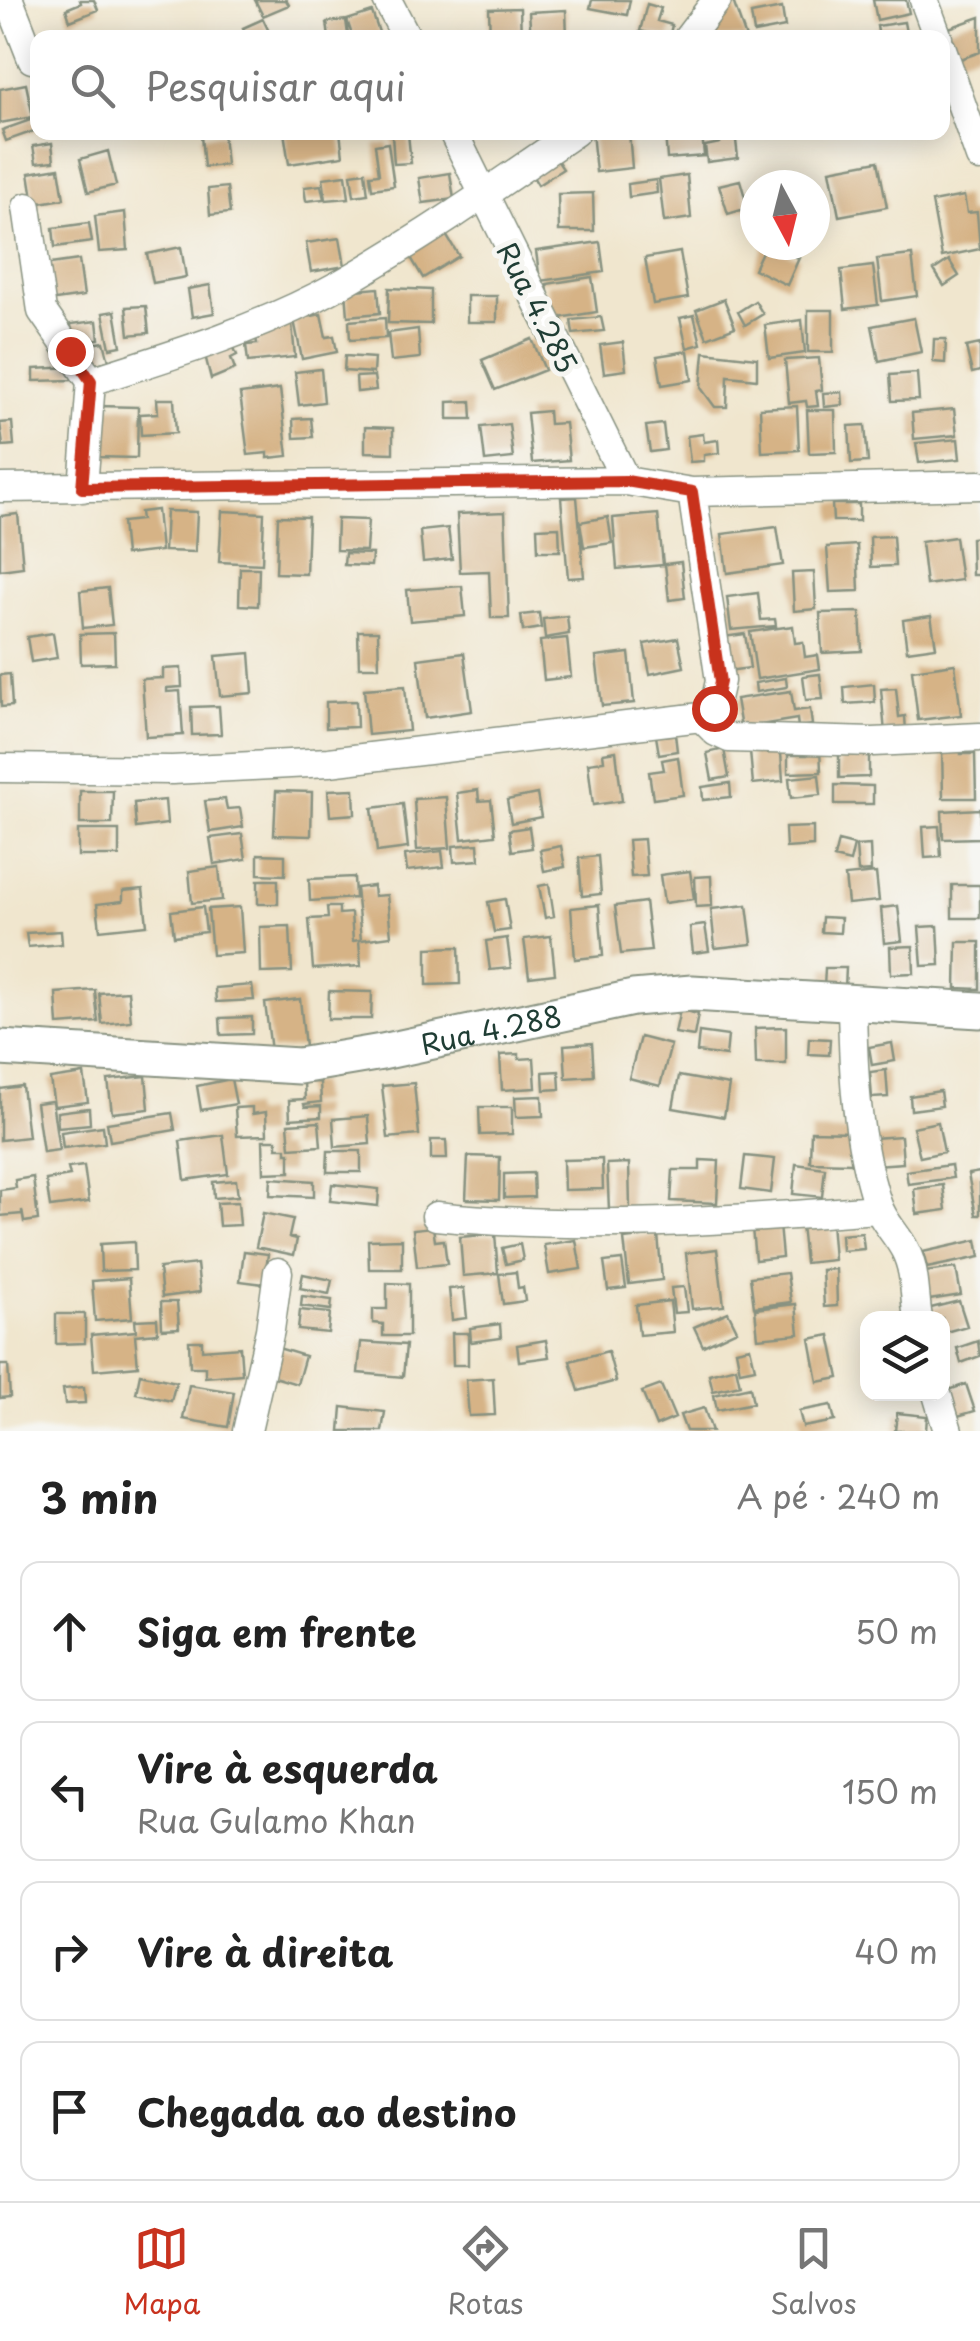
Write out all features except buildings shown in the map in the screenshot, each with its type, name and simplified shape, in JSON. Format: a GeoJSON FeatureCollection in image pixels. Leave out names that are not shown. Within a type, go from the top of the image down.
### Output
{"type":"FeatureCollection","features":[{"type":"Feature","properties":{"kind":"street"},"geometry":{"type":"LineString","coordinates":[[9,0],[30,54]]}},
{"type":"Feature","properties":{"kind":"street"},"geometry":{"type":"LineString","coordinates":[[387,0],[403,30]]}},
{"type":"Feature","properties":{"kind":"street"},"geometry":{"type":"LineString","coordinates":[[694,30],[717,0]]}},
{"type":"Feature","properties":{"kind":"street"},"geometry":{"type":"LineString","coordinates":[[924,0],[935,30]]}},
{"type":"Feature","properties":{"kind":"street"},"geometry":{"type":"LineString","coordinates":[[959,80],[980,157]]}},
{"type":"Feature","properties":{"kind":"street","name":"Rua 4.285"},"geometry":{"type":"LineString","coordinates":[[456,140],[626,481]]}},
{"type":"Feature","properties":{"kind":"street"},"geometry":{"type":"LineString","coordinates":[[91,381],[181,353],[336,286],[564,140]]}},
{"type":"Feature","properties":{"kind":"street"},"geometry":{"type":"LineString","coordinates":[[28,207],[42,311],[91,381],[82,488]]}},
{"type":"Feature","properties":{"kind":"street"},"geometry":{"type":"LineString","coordinates":[[0,488],[626,481],[692,492],[980,485]]}},
{"type":"Feature","properties":{"kind":"street"},"geometry":{"type":"LineString","coordinates":[[0,768],[172,770],[330,762],[701,717],[714,708],[720,682],[692,492]]}},
{"type":"Feature","properties":{"kind":"street"},"geometry":{"type":"LineString","coordinates":[[701,717],[728,738],[915,742],[980,737]]}},
{"type":"Feature","properties":{"kind":"street","name":"Rua 4.288"},"geometry":{"type":"LineString","coordinates":[[0,1048],[299,1066],[632,998],[692,993],[980,1010]]}},
{"type":"Feature","properties":{"kind":"street"},"geometry":{"type":"LineString","coordinates":[[852,1003],[858,1117],[878,1209],[906,1251],[917,1311]]}},
{"type":"Feature","properties":{"kind":"street"},"geometry":{"type":"LineString","coordinates":[[436,1216],[509,1223],[592,1224],[878,1209]]}},
{"type":"Feature","properties":{"kind":"street"},"geometry":{"type":"LineString","coordinates":[[246,1431],[270,1330],[278,1272]]}},
{"type":"Feature","properties":{"kind":"street"},"geometry":{"type":"LineString","coordinates":[[939,1401],[948,1431]]}},
{"type":"Feature","properties":{"kind":"route"},"geometry":{"type":"LineString","coordinates":[[70,351],[91,381],[82,488],[626,481],[692,492],[720,682],[714,708]]}}]}
